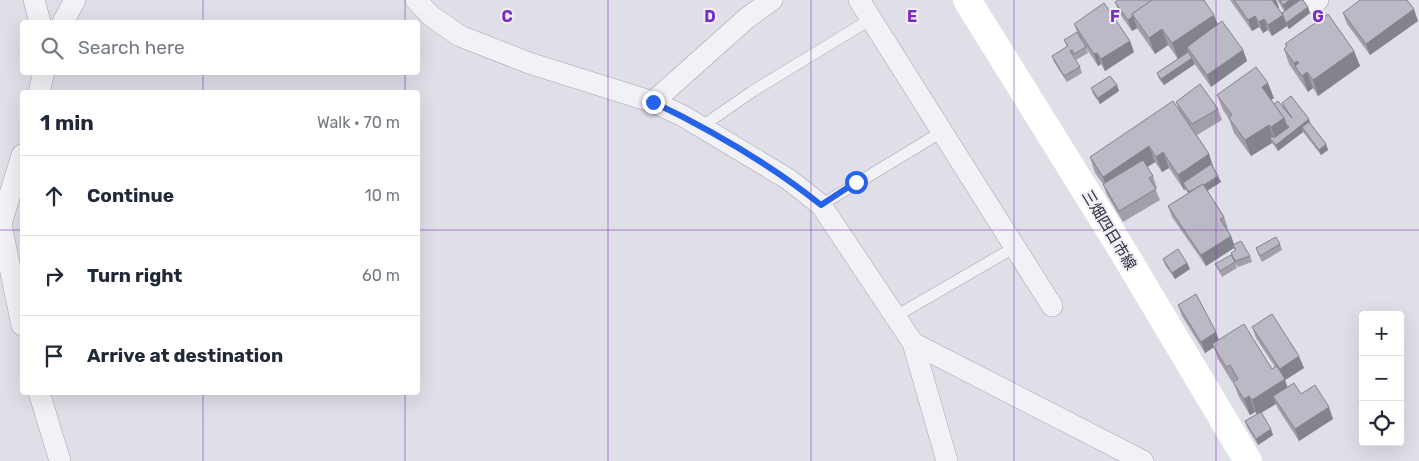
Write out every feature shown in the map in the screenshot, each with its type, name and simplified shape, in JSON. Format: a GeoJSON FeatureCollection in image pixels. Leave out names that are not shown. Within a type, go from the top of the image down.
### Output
{"type":"FeatureCollection","features":[{"type":"Feature","properties":{"kind":"main road","name":"三畑四日市線"},"geometry":{"type":"LineString","coordinates":[[967,0],[1118,243],[1248,461]]}},
{"type":"Feature","properties":{"kind":"street"},"geometry":{"type":"LineString","coordinates":[[34,0],[39,20]]}},
{"type":"Feature","properties":{"kind":"street"},"geometry":{"type":"LineString","coordinates":[[64,20],[75,0]]}},
{"type":"Feature","properties":{"kind":"street"},"geometry":{"type":"LineString","coordinates":[[416,0],[431,16],[460,36],[529,62],[653,102],[701,127],[788,179],[821,205],[913,343],[947,461]]}},
{"type":"Feature","properties":{"kind":"street"},"geometry":{"type":"LineString","coordinates":[[653,102],[747,18],[772,0]]}},
{"type":"Feature","properties":{"kind":"street"},"geometry":{"type":"LineString","coordinates":[[859,0],[943,131],[972,182],[1016,247],[1052,306]]}},
{"type":"Feature","properties":{"kind":"street"},"geometry":{"type":"LineString","coordinates":[[40,90],[43,75]]}},
{"type":"Feature","properties":{"kind":"street"},"geometry":{"type":"LineString","coordinates":[[20,161],[0,226],[20,315]]}},
{"type":"Feature","properties":{"kind":"street"},"geometry":{"type":"LineString","coordinates":[[913,343],[1143,461]]}},
{"type":"Feature","properties":{"kind":"street"},"geometry":{"type":"LineString","coordinates":[[41,395],[60,461]]}},
{"type":"Feature","properties":{"kind":"lane"},"geometry":{"type":"LineString","coordinates":[[701,127],[753,91],[871,19]]}},
{"type":"Feature","properties":{"kind":"lane"},"geometry":{"type":"LineString","coordinates":[[821,205],[943,131]]}},
{"type":"Feature","properties":{"kind":"lane"},"geometry":{"type":"LineString","coordinates":[[896,316],[1016,247]]}},
{"type":"Feature","properties":{"kind":"building"},"geometry":{"type":"Polygon","coordinates":[[[1118,0],[1152,0],[1132,14],[1133,16],[1128,20],[1115,2],[1118,0]]]}},
{"type":"Feature","properties":{"kind":"building"},"geometry":{"type":"Polygon","coordinates":[[[1152,0],[1204,0],[1214,15],[1172,43],[1162,29],[1149,38],[1132,14],[1152,0]]]}},
{"type":"Feature","properties":{"kind":"building"},"geometry":{"type":"Polygon","coordinates":[[[1234,0],[1272,0],[1283,15],[1268,25],[1264,19],[1259,22],[1255,16],[1248,20],[1234,0]]]}},
{"type":"Feature","properties":{"kind":"building"},"geometry":{"type":"Polygon","coordinates":[[[1280,0],[1290,0],[1283,5],[1280,0]]]}},
{"type":"Feature","properties":{"kind":"building"},"geometry":{"type":"Polygon","coordinates":[[[1300,0],[1303,0],[1308,7],[1286,23],[1282,13],[1300,0]]]}},
{"type":"Feature","properties":{"kind":"building"},"geometry":{"type":"Polygon","coordinates":[[[1360,0],[1407,0],[1414,9],[1366,44],[1343,13],[1360,0]]]}},
{"type":"Feature","properties":{"kind":"building"},"geometry":{"type":"Polygon","coordinates":[[[1104,3],[1130,41],[1101,59],[1097,53],[1094,54],[1074,24],[1104,3]]]}},
{"type":"Feature","properties":{"kind":"building"},"geometry":{"type":"Polygon","coordinates":[[[1328,14],[1354,51],[1313,80],[1307,72],[1302,76],[1295,66],[1299,63],[1297,61],[1294,63],[1284,49],[1287,46],[1285,44],[1328,14]]]}},
{"type":"Feature","properties":{"kind":"building"},"geometry":{"type":"Polygon","coordinates":[[[1222,21],[1243,50],[1207,75],[1187,47],[1222,21]]]}},
{"type":"Feature","properties":{"kind":"building"},"geometry":{"type":"Polygon","coordinates":[[[1077,32],[1086,47],[1074,54],[1072,50],[1070,51],[1080,67],[1064,76],[1052,56],[1068,46],[1064,40],[1077,32]]]}},
{"type":"Feature","properties":{"kind":"building"},"geometry":{"type":"Polygon","coordinates":[[[1188,52],[1192,58],[1161,79],[1157,73],[1188,52]]]}},
{"type":"Feature","properties":{"kind":"building"},"geometry":{"type":"Polygon","coordinates":[[[1256,67],[1268,83],[1262,87],[1284,118],[1245,140],[1229,118],[1232,115],[1217,95],[1256,67]]]}},
{"type":"Feature","properties":{"kind":"building"},"geometry":{"type":"Polygon","coordinates":[[[1110,76],[1117,85],[1098,98],[1091,88],[1110,76]]]}},
{"type":"Feature","properties":{"kind":"building"},"geometry":{"type":"Polygon","coordinates":[[[1200,84],[1218,109],[1192,124],[1176,102],[1200,84]]]}},
{"type":"Feature","properties":{"kind":"building"},"geometry":{"type":"Polygon","coordinates":[[[1291,96],[1309,119],[1276,145],[1270,138],[1272,136],[1274,138],[1289,127],[1274,104],[1278,101],[1292,118],[1282,103],[1291,96]]]}},
{"type":"Feature","properties":{"kind":"building"},"geometry":{"type":"Polygon","coordinates":[[[1173,101],[1209,154],[1178,175],[1163,152],[1156,157],[1149,146],[1103,177],[1090,157],[1173,101]]]}},
{"type":"Feature","properties":{"kind":"building"},"geometry":{"type":"Polygon","coordinates":[[[1309,122],[1326,144],[1319,150],[1302,127],[1309,122]]]}},
{"type":"Feature","properties":{"kind":"building"},"geometry":{"type":"Polygon","coordinates":[[[1143,160],[1153,176],[1149,178],[1156,189],[1119,211],[1103,184],[1143,160]]]}},
{"type":"Feature","properties":{"kind":"building"},"geometry":{"type":"Polygon","coordinates":[[[1211,164],[1218,176],[1189,192],[1183,183],[1211,164]]]}},
{"type":"Feature","properties":{"kind":"building"},"geometry":{"type":"Polygon","coordinates":[[[1203,184],[1224,217],[1220,219],[1231,236],[1201,255],[1168,206],[1203,184]]]}},
{"type":"Feature","properties":{"kind":"building"},"geometry":{"type":"Polygon","coordinates":[[[1276,237],[1280,244],[1260,256],[1256,248],[1276,237]]]}},
{"type":"Feature","properties":{"kind":"building"},"geometry":{"type":"Polygon","coordinates":[[[1241,241],[1250,256],[1235,261],[1231,253],[1236,250],[1233,245],[1241,241]]]}},
{"type":"Feature","properties":{"kind":"building"},"geometry":{"type":"Polygon","coordinates":[[[1178,249],[1187,263],[1172,273],[1163,259],[1178,249]]]}},
{"type":"Feature","properties":{"kind":"building"},"geometry":{"type":"Polygon","coordinates":[[[1231,255],[1235,262],[1220,271],[1215,264],[1231,255]]]}},
{"type":"Feature","properties":{"kind":"building"},"geometry":{"type":"Polygon","coordinates":[[[1196,294],[1216,332],[1201,342],[1178,305],[1196,294]]]}},
{"type":"Feature","properties":{"kind":"building"},"geometry":{"type":"Polygon","coordinates":[[[1272,314],[1299,356],[1280,369],[1252,327],[1272,314]]]}},
{"type":"Feature","properties":{"kind":"building"},"geometry":{"type":"Polygon","coordinates":[[[1244,324],[1272,369],[1277,366],[1285,379],[1252,400],[1249,396],[1244,399],[1233,382],[1238,379],[1230,365],[1226,367],[1212,344],[1244,324]]]}},
{"type":"Feature","properties":{"kind":"building"},"geometry":{"type":"Polygon","coordinates":[[[1294,383],[1301,394],[1315,385],[1329,407],[1295,429],[1273,396],[1294,383]]]}},
{"type":"Feature","properties":{"kind":"building"},"geometry":{"type":"Polygon","coordinates":[[[1261,412],[1271,429],[1256,439],[1245,421],[1261,412]]]}},
{"type":"Feature","properties":{"kind":"route"},"geometry":{"type":"LineString","coordinates":[[653,102],[683,116],[788,179],[821,205],[856,182]]}}]}
